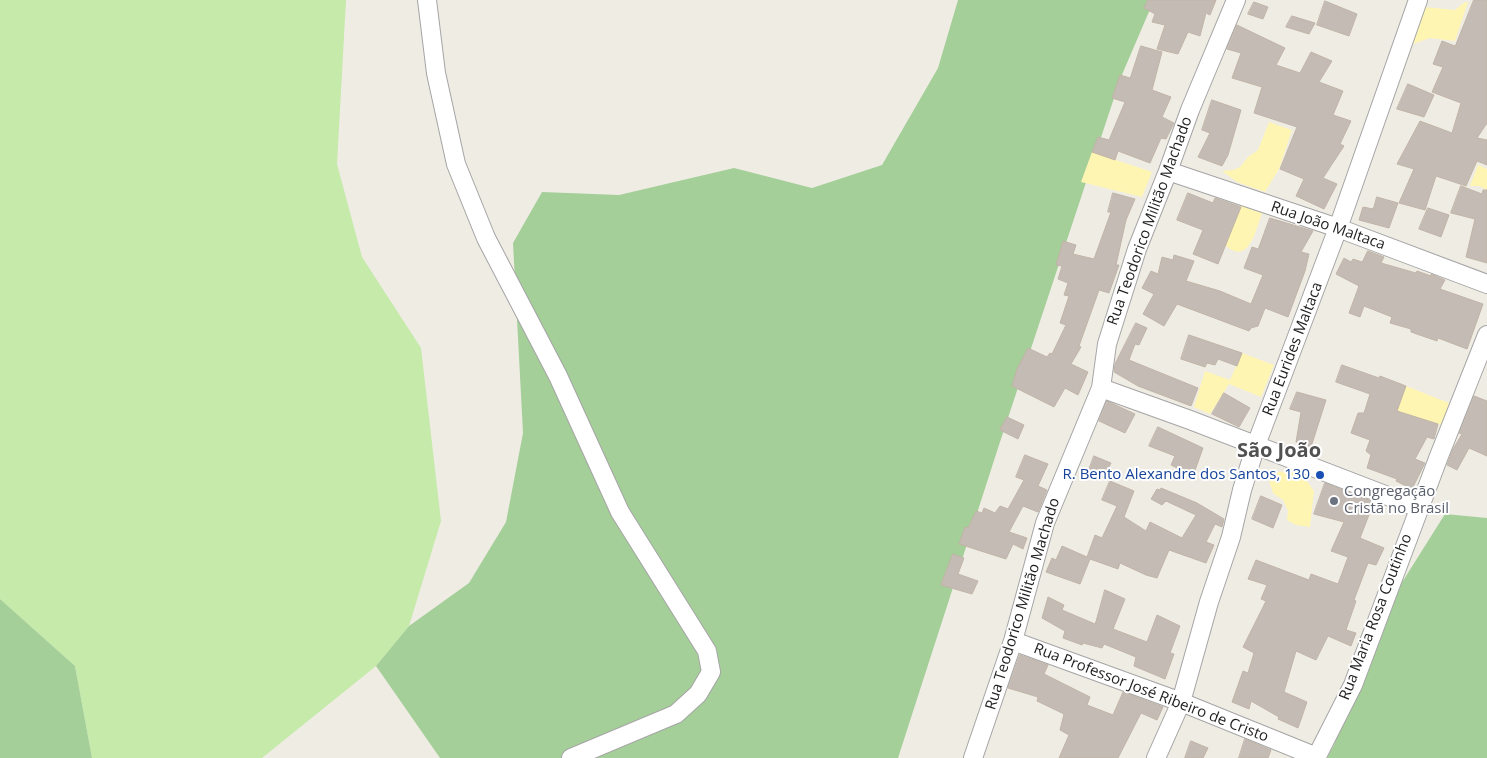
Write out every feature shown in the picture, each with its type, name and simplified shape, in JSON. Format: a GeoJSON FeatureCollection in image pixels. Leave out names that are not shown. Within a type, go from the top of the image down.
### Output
{"type":"FeatureCollection","features":[{"type":"Feature","properties":{"kind":"street"},"geometry":{"type":"LineString","coordinates":[[427,0],[436,73],[456,164],[486,238],[558,376],[620,512],[706,652],[711,672],[698,694],[676,714],[571,758]]}},
{"type":"Feature","properties":{"kind":"street","name":"Rua Teodorico Militão Machado"},"geometry":{"type":"LineString","coordinates":[[973,758],[1014,641],[1045,523],[1101,388],[1107,344],[1137,249],[1190,110],[1236,0]]}},
{"type":"Feature","properties":{"kind":"street","name":"Rua Eurides Maltaca"},"geometry":{"type":"LineString","coordinates":[[1156,758],[1181,702],[1209,602],[1231,538],[1242,490],[1256,445],[1338,228],[1418,0]]}},
{"type":"Feature","properties":{"kind":"street","name":"Rua João Maltaca"},"geometry":{"type":"LineString","coordinates":[[1168,171],[1338,228],[1487,284]]}},
{"type":"Feature","properties":{"kind":"street","name":"Rua Maria Rosa Coutinho"},"geometry":{"type":"LineString","coordinates":[[1316,757],[1353,685],[1419,508],[1487,335]]}},
{"type":"Feature","properties":{"kind":"street"},"geometry":{"type":"LineString","coordinates":[[1101,388],[1419,508]]}},
{"type":"Feature","properties":{"kind":"street","name":"Rua Professor José Ribeiro de Cristo"},"geometry":{"type":"LineString","coordinates":[[1014,641],[1181,702],[1316,757]]}},
{"type":"Feature","properties":{"kind":"green space"},"geometry":{"type":"Polygon","coordinates":[[[0,0],[346,0],[337,164],[362,257],[421,348],[441,521],[409,626],[376,666],[262,758],[92,758],[75,666],[0,599],[0,0]]]}},
{"type":"Feature","properties":{"kind":"green space"},"geometry":{"type":"Polygon","coordinates":[[[958,0],[1154,0],[1121,77],[898,758],[440,758],[376,666],[409,626],[469,583],[506,522],[523,433],[513,243],[542,192],[619,195],[734,168],[812,188],[882,165],[938,68],[958,0]]]}},
{"type":"Feature","properties":{"kind":"green space"},"geometry":{"type":"Polygon","coordinates":[[[1445,514],[1487,518],[1487,758],[1327,758],[1334,745],[1384,611],[1445,514]]]}},
{"type":"Feature","properties":{"kind":"green space"},"geometry":{"type":"Polygon","coordinates":[[[0,599],[75,666],[92,758],[0,758],[0,599]]]}},
{"type":"Feature","properties":{"kind":"sand"},"geometry":{"type":"Polygon","coordinates":[[[1465,2],[1468,2],[1455,41],[1430,38],[1413,44],[1424,7],[1455,10],[1465,2]]]}},
{"type":"Feature","properties":{"kind":"sand"},"geometry":{"type":"Polygon","coordinates":[[[1269,122],[1292,130],[1279,169],[1265,192],[1237,182],[1222,171],[1240,167],[1248,157],[1258,150],[1269,122]]]}},
{"type":"Feature","properties":{"kind":"sand"},"geometry":{"type":"Polygon","coordinates":[[[1092,152],[1152,172],[1142,197],[1081,182],[1092,152]]]}},
{"type":"Feature","properties":{"kind":"sand"},"geometry":{"type":"Polygon","coordinates":[[[1478,165],[1487,169],[1487,190],[1479,186],[1470,186],[1478,165]]]}},
{"type":"Feature","properties":{"kind":"sand"},"geometry":{"type":"Polygon","coordinates":[[[1241,205],[1262,213],[1254,236],[1246,249],[1240,252],[1233,251],[1225,245],[1241,205]]]}},
{"type":"Feature","properties":{"kind":"sand"},"geometry":{"type":"Polygon","coordinates":[[[1242,353],[1274,365],[1261,397],[1229,384],[1210,414],[1194,407],[1205,371],[1230,380],[1242,353]]]}},
{"type":"Feature","properties":{"kind":"sand"},"geometry":{"type":"Polygon","coordinates":[[[1406,386],[1449,403],[1442,425],[1397,411],[1406,386]]]}},
{"type":"Feature","properties":{"kind":"sand"},"geometry":{"type":"Polygon","coordinates":[[[1291,471],[1303,476],[1314,491],[1310,527],[1296,525],[1287,520],[1288,511],[1283,500],[1273,493],[1269,480],[1277,472],[1291,471]]]}},
{"type":"Feature","properties":{"kind":"building"},"geometry":{"type":"Polygon","coordinates":[[[1148,0],[1216,0],[1210,15],[1206,13],[1200,36],[1188,32],[1178,54],[1157,49],[1165,25],[1152,22],[1155,14],[1144,8],[1148,0]]]}},
{"type":"Feature","properties":{"kind":"building"},"geometry":{"type":"Polygon","coordinates":[[[1474,0],[1487,0],[1487,123],[1477,138],[1487,140],[1487,165],[1477,161],[1466,186],[1436,176],[1425,210],[1399,203],[1414,169],[1397,164],[1420,121],[1452,133],[1461,103],[1432,92],[1443,67],[1433,64],[1442,41],[1455,46],[1474,0]]]}},
{"type":"Feature","properties":{"kind":"building"},"geometry":{"type":"Polygon","coordinates":[[[1325,1],[1357,14],[1349,36],[1317,25],[1325,1]]]}},
{"type":"Feature","properties":{"kind":"building"},"geometry":{"type":"Polygon","coordinates":[[[1254,2],[1268,7],[1263,19],[1248,14],[1254,2]]]}},
{"type":"Feature","properties":{"kind":"building"},"geometry":{"type":"Polygon","coordinates":[[[1292,16],[1315,23],[1309,34],[1286,27],[1292,16]]]}},
{"type":"Feature","properties":{"kind":"building"},"geometry":{"type":"Polygon","coordinates":[[[1237,25],[1285,48],[1276,65],[1300,73],[1311,52],[1332,61],[1319,82],[1343,91],[1333,115],[1351,121],[1340,144],[1344,146],[1323,178],[1337,184],[1324,209],[1296,196],[1304,179],[1280,169],[1297,127],[1254,113],[1262,87],[1232,78],[1241,53],[1227,49],[1237,25]]]}},
{"type":"Feature","properties":{"kind":"building"},"geometry":{"type":"Polygon","coordinates":[[[1141,46],[1162,52],[1152,90],[1171,97],[1162,117],[1174,123],[1166,139],[1161,138],[1150,163],[1118,151],[1115,160],[1092,152],[1098,137],[1109,140],[1125,102],[1112,98],[1120,75],[1130,78],[1141,46]]]}},
{"type":"Feature","properties":{"kind":"building"},"geometry":{"type":"Polygon","coordinates":[[[1408,84],[1434,95],[1424,117],[1397,109],[1408,84]]]}},
{"type":"Feature","properties":{"kind":"building"},"geometry":{"type":"Polygon","coordinates":[[[1212,100],[1241,110],[1228,155],[1222,166],[1198,157],[1210,133],[1202,130],[1212,100]]]}},
{"type":"Feature","properties":{"kind":"building"},"geometry":{"type":"Polygon","coordinates":[[[1461,186],[1482,194],[1483,190],[1487,190],[1487,263],[1466,257],[1475,219],[1451,213],[1461,186]]]}},
{"type":"Feature","properties":{"kind":"building"},"geometry":{"type":"Polygon","coordinates":[[[1113,193],[1135,199],[1126,220],[1116,265],[1119,265],[1109,293],[1099,290],[1079,346],[1081,347],[1071,364],[1088,372],[1078,395],[1065,388],[1054,407],[1012,386],[1017,369],[1028,348],[1047,357],[1050,353],[1052,354],[1066,325],[1060,323],[1069,296],[1064,295],[1068,283],[1058,279],[1062,266],[1056,265],[1063,241],[1076,245],[1073,254],[1094,259],[1111,212],[1108,212],[1113,193]]]}},
{"type":"Feature","properties":{"kind":"building"},"geometry":{"type":"Polygon","coordinates":[[[1188,193],[1213,203],[1215,198],[1241,207],[1218,264],[1193,254],[1203,230],[1177,220],[1188,193]]]}},
{"type":"Feature","properties":{"kind":"building"},"geometry":{"type":"Polygon","coordinates":[[[1377,197],[1398,203],[1389,228],[1359,220],[1363,207],[1373,209],[1377,197]]]}},
{"type":"Feature","properties":{"kind":"building"},"geometry":{"type":"Polygon","coordinates":[[[1428,208],[1449,215],[1441,237],[1419,229],[1428,208]]]}},
{"type":"Feature","properties":{"kind":"building"},"geometry":{"type":"Polygon","coordinates":[[[1270,218],[1313,231],[1301,252],[1309,254],[1305,271],[1288,317],[1265,308],[1258,326],[1251,328],[1249,331],[1177,304],[1164,326],[1143,314],[1154,294],[1142,288],[1151,271],[1158,274],[1162,257],[1173,260],[1174,255],[1194,261],[1186,281],[1220,291],[1251,304],[1263,275],[1244,268],[1252,247],[1258,249],[1270,218]]]}},
{"type":"Feature","properties":{"kind":"building"},"geometry":{"type":"Polygon","coordinates":[[[1368,251],[1384,257],[1381,263],[1416,273],[1417,271],[1431,276],[1431,274],[1445,280],[1440,289],[1483,304],[1467,349],[1438,338],[1437,341],[1411,332],[1411,329],[1390,323],[1392,317],[1364,306],[1360,317],[1349,313],[1359,286],[1336,274],[1344,258],[1351,262],[1353,259],[1362,262],[1368,251]]]}},
{"type":"Feature","properties":{"kind":"building"},"geometry":{"type":"Polygon","coordinates":[[[1136,323],[1147,328],[1139,345],[1135,344],[1129,360],[1198,388],[1191,406],[1138,386],[1114,372],[1115,364],[1136,323]]]}},
{"type":"Feature","properties":{"kind":"building"},"geometry":{"type":"Polygon","coordinates":[[[1189,335],[1242,353],[1237,366],[1218,359],[1215,365],[1207,363],[1205,367],[1181,359],[1189,335]]]}},
{"type":"Feature","properties":{"kind":"building"},"geometry":{"type":"Polygon","coordinates":[[[1342,365],[1406,386],[1397,411],[1438,424],[1434,439],[1427,437],[1415,459],[1425,463],[1412,489],[1396,481],[1397,479],[1367,468],[1371,455],[1366,451],[1370,440],[1351,433],[1358,413],[1364,413],[1370,394],[1336,382],[1342,365]]]}},
{"type":"Feature","properties":{"kind":"building"},"geometry":{"type":"Polygon","coordinates":[[[1297,392],[1326,400],[1311,447],[1296,442],[1301,412],[1290,409],[1297,392]]]}},
{"type":"Feature","properties":{"kind":"building"},"geometry":{"type":"Polygon","coordinates":[[[1224,393],[1250,408],[1239,427],[1212,414],[1224,393]]]}},
{"type":"Feature","properties":{"kind":"building"},"geometry":{"type":"Polygon","coordinates":[[[1474,396],[1487,401],[1487,456],[1469,448],[1457,470],[1447,465],[1453,449],[1462,434],[1459,433],[1474,396]]]}},
{"type":"Feature","properties":{"kind":"building"},"geometry":{"type":"Polygon","coordinates":[[[1107,401],[1135,414],[1125,433],[1099,421],[1107,401]]]}},
{"type":"Feature","properties":{"kind":"building"},"geometry":{"type":"Polygon","coordinates":[[[1007,417],[1024,425],[1018,439],[1000,430],[1007,417]]]}},
{"type":"Feature","properties":{"kind":"building"},"geometry":{"type":"Polygon","coordinates":[[[1158,427],[1203,448],[1193,476],[1171,465],[1175,456],[1149,446],[1158,427]]]}},
{"type":"Feature","properties":{"kind":"building"},"geometry":{"type":"Polygon","coordinates":[[[1025,455],[1048,464],[1038,486],[1047,490],[1038,512],[1023,506],[1009,532],[1027,538],[1023,549],[1013,544],[1006,559],[959,544],[965,527],[968,528],[976,511],[982,513],[984,508],[995,513],[1000,506],[1008,509],[1024,480],[1016,477],[1025,455]]]}},
{"type":"Feature","properties":{"kind":"building"},"geometry":{"type":"Polygon","coordinates":[[[1094,456],[1111,463],[1103,479],[1088,473],[1094,456]]]}},
{"type":"Feature","properties":{"kind":"building"},"geometry":{"type":"Polygon","coordinates":[[[1110,481],[1134,491],[1124,517],[1146,531],[1150,522],[1182,538],[1196,515],[1166,501],[1162,505],[1151,499],[1157,489],[1160,490],[1161,488],[1197,503],[1224,519],[1222,527],[1215,524],[1206,542],[1214,545],[1206,563],[1169,550],[1157,578],[1120,563],[1118,569],[1090,559],[1080,584],[1046,572],[1052,558],[1056,560],[1062,546],[1087,557],[1095,535],[1102,538],[1117,506],[1102,500],[1110,481]]]}},
{"type":"Feature","properties":{"kind":"building"},"geometry":{"type":"Polygon","coordinates":[[[1325,483],[1374,502],[1360,538],[1384,548],[1376,565],[1368,563],[1354,600],[1356,601],[1346,630],[1356,633],[1351,646],[1328,636],[1316,660],[1296,651],[1284,692],[1307,702],[1298,728],[1278,719],[1279,717],[1251,701],[1249,709],[1232,702],[1243,671],[1248,673],[1254,653],[1243,647],[1266,601],[1261,599],[1267,585],[1248,579],[1256,560],[1309,580],[1311,574],[1338,584],[1348,557],[1331,551],[1344,522],[1314,514],[1325,483]]]}},
{"type":"Feature","properties":{"kind":"building"},"geometry":{"type":"Polygon","coordinates":[[[1261,496],[1282,505],[1273,528],[1252,519],[1261,496]]]}},
{"type":"Feature","properties":{"kind":"building"},"geometry":{"type":"Polygon","coordinates":[[[953,554],[964,558],[958,574],[978,581],[972,594],[941,585],[953,554]]]}},
{"type":"Feature","properties":{"kind":"building"},"geometry":{"type":"Polygon","coordinates":[[[1105,590],[1125,599],[1113,629],[1147,642],[1157,615],[1180,626],[1170,653],[1174,654],[1165,679],[1134,666],[1136,657],[1104,644],[1102,648],[1083,643],[1082,645],[1063,638],[1065,631],[1042,618],[1048,597],[1064,605],[1062,610],[1095,624],[1105,590]]]}},
{"type":"Feature","properties":{"kind":"building"},"geometry":{"type":"Polygon","coordinates":[[[1020,655],[1048,665],[1044,674],[1090,697],[1087,705],[1113,715],[1123,692],[1163,707],[1157,720],[1141,713],[1118,758],[1059,758],[1069,735],[1060,730],[1064,714],[1037,701],[1038,697],[1008,688],[1020,655]]]}},
{"type":"Feature","properties":{"kind":"building"},"geometry":{"type":"Polygon","coordinates":[[[1245,739],[1271,750],[1268,758],[1239,758],[1245,739]]]}},
{"type":"Feature","properties":{"kind":"building"},"geometry":{"type":"Polygon","coordinates":[[[1191,741],[1208,748],[1203,758],[1185,758],[1191,741]]]}},
{"type":"Feature","properties":{"kind":"place","name":"R. Bento Alexandre dos Santos, 130"},"geometry":{"type":"Point","coordinates":[1320,475]}},
{"type":"Feature","properties":{"kind":"place","name":"Congregação Cristã no Brasil"},"geometry":{"type":"Point","coordinates":[1334,501]}},
{"type":"Feature","properties":{"kind":"district","name":"São João"},"geometry":{"type":"Point","coordinates":[1279,451]}}]}
